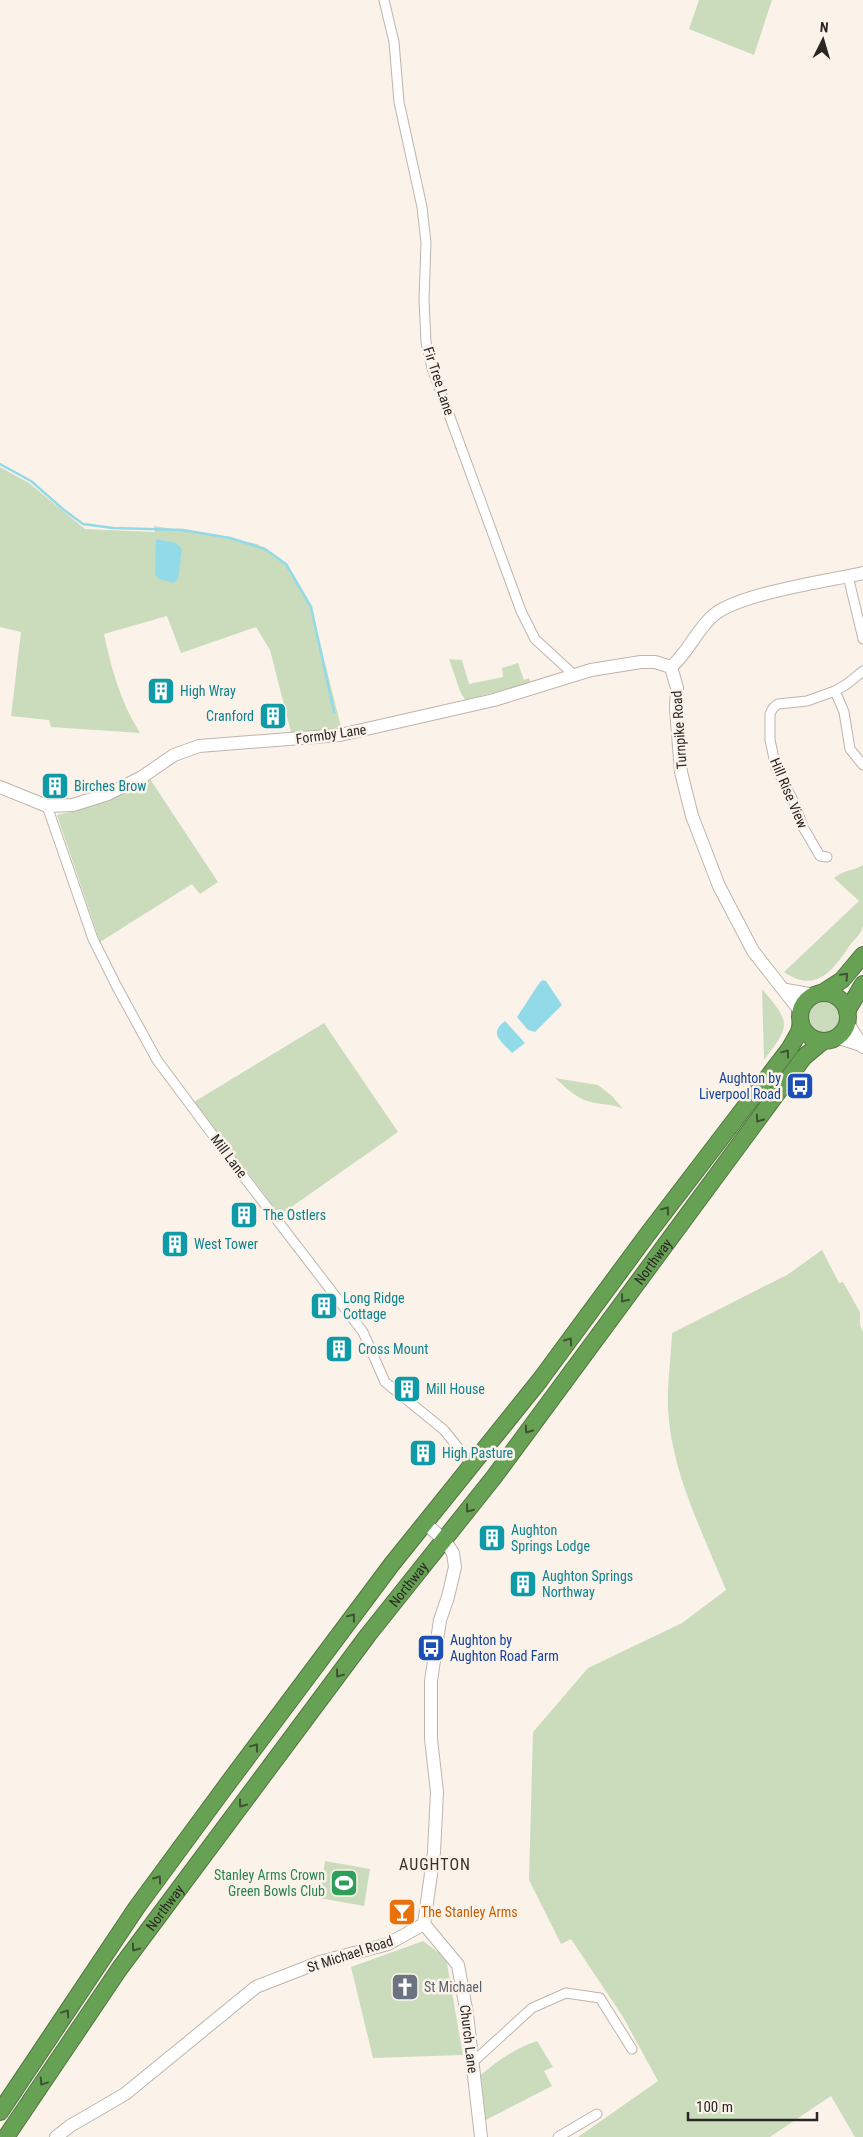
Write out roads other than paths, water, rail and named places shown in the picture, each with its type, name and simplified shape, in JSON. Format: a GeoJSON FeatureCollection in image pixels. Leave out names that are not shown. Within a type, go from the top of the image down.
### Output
{"type":"FeatureCollection","features":[{"type":"Feature","properties":{"kind":"highway"},"geometry":{"type":"LineString","coordinates":[[863,954],[842,980],[804,1004],[801,1017],[809,1036],[830,1039],[841,1033],[856,992],[863,984]]}},
{"type":"Feature","properties":{"kind":"highway"},"geometry":{"type":"LineString","coordinates":[[819,994],[838,998],[847,1017]]}},
{"type":"Feature","properties":{"kind":"highway","name":"Northway"},"geometry":{"type":"LineString","coordinates":[[0,2112],[138,1907],[231,1778],[425,1523],[540,1380],[647,1235],[790,1048],[799,1032],[801,1017]]}},
{"type":"Feature","properties":{"kind":"highway","name":"Northway"},"geometry":{"type":"LineString","coordinates":[[6,2137],[120,1968],[366,1637],[410,1580],[445,1541],[494,1477],[804,1057],[830,1039]]}},
{"type":"Feature","properties":{"kind":"highway"},"geometry":{"type":"LineString","coordinates":[[475,1462],[494,1477]]}},
{"type":"Feature","properties":{"kind":"street","name":"Fir Tree Lane"},"geometry":{"type":"LineString","coordinates":[[384,0],[394,42],[399,102],[422,207],[426,243],[424,299],[426,342],[432,368],[521,612],[535,639],[573,674]]}},
{"type":"Feature","properties":{"kind":"street"},"geometry":{"type":"LineString","coordinates":[[671,667],[681,659],[708,621],[728,607],[775,592],[863,573]]}},
{"type":"Feature","properties":{"kind":"street"},"geometry":{"type":"LineString","coordinates":[[848,576],[863,639]]}},
{"type":"Feature","properties":{"kind":"street","name":"Formby Lane"},"geometry":{"type":"LineString","coordinates":[[0,787],[47,806],[73,805],[108,794],[142,777],[174,755],[199,746],[340,735],[494,700],[573,674],[641,662],[655,662],[671,667]]}},
{"type":"Feature","properties":{"kind":"street","name":"Turnpike Road"},"geometry":{"type":"LineString","coordinates":[[671,667],[677,688],[676,716],[681,772],[692,816],[719,886],[750,945],[786,990],[801,1017]]}},
{"type":"Feature","properties":{"kind":"street","name":"Hill Rise View"},"geometry":{"type":"LineString","coordinates":[[821,859],[803,827],[794,802],[776,768],[770,740],[770,714],[778,704],[807,701],[835,691],[863,671]]}},
{"type":"Feature","properties":{"kind":"street"},"geometry":{"type":"LineString","coordinates":[[835,691],[844,712],[850,749],[863,765]]}},
{"type":"Feature","properties":{"kind":"street","name":"Mill Lane"},"geometry":{"type":"LineString","coordinates":[[47,806],[94,939],[117,987],[157,1060],[247,1181],[364,1332],[385,1382],[444,1430],[468,1460],[475,1462]]}},
{"type":"Feature","properties":{"kind":"street"},"geometry":{"type":"LineString","coordinates":[[786,990],[819,994]]}},
{"type":"Feature","properties":{"kind":"street"},"geometry":{"type":"LineString","coordinates":[[847,1017],[862,1046]]}},
{"type":"Feature","properties":{"kind":"street"},"geometry":{"type":"LineString","coordinates":[[830,1039],[862,1046]]}},
{"type":"Feature","properties":{"kind":"street"},"geometry":{"type":"LineString","coordinates":[[424,1924],[434,1852],[437,1792],[431,1739],[431,1681],[440,1620],[448,1598],[455,1567],[453,1553],[445,1541],[425,1523]]}},
{"type":"Feature","properties":{"kind":"street","name":"Church Lane"},"geometry":{"type":"LineString","coordinates":[[424,1924],[458,1965],[467,2014],[482,2137]]}},
{"type":"Feature","properties":{"kind":"street","name":"St Michael Road"},"geometry":{"type":"LineString","coordinates":[[56,2137],[70,2126],[125,2094],[256,1988],[320,1962],[388,1944],[424,1924]]}},
{"type":"Feature","properties":{"kind":"street"},"geometry":{"type":"LineString","coordinates":[[473,2062],[532,2008],[566,1993],[600,1998],[632,2049]]}},
{"type":"Feature","properties":{"kind":"street"},"geometry":{"type":"LineString","coordinates":[[558,2137],[597,2114]]}},
{"type":"Feature","properties":{"kind":"water"},"geometry":{"type":"Polygon","coordinates":[[[156,539],[176,543],[182,549],[178,579],[174,583],[159,579],[155,575],[156,539]]]}},
{"type":"Feature","properties":{"kind":"water"},"geometry":{"type":"Polygon","coordinates":[[[543,980],[546,981],[562,1005],[535,1032],[528,1030],[517,1017],[543,980]]]}},
{"type":"Feature","properties":{"kind":"water"},"geometry":{"type":"Polygon","coordinates":[[[505,1021],[525,1043],[512,1053],[500,1041],[497,1034],[497,1030],[505,1021]]]}},
{"type":"Feature","properties":{"kind":"waterway"},"geometry":{"type":"LineString","coordinates":[[0,464],[31,481],[83,524],[113,528],[183,530],[230,538],[265,549],[286,564],[311,607],[334,712]]}},
{"type":"Feature","properties":{"kind":"place","name":"High Wray"},"geometry":{"type":"Point","coordinates":[161,691]}},
{"type":"Feature","properties":{"kind":"place","name":"Cranford"},"geometry":{"type":"Point","coordinates":[273,716]}},
{"type":"Feature","properties":{"kind":"place","name":"Birches Brow"},"geometry":{"type":"Point","coordinates":[55,786]}},
{"type":"Feature","properties":{"kind":"place","name":"Aughton by Liverpool Road"},"geometry":{"type":"Point","coordinates":[800,1086]}},
{"type":"Feature","properties":{"kind":"place","name":"The Ostlers"},"geometry":{"type":"Point","coordinates":[244,1215]}},
{"type":"Feature","properties":{"kind":"place","name":"West Tower"},"geometry":{"type":"Point","coordinates":[175,1244]}},
{"type":"Feature","properties":{"kind":"place","name":"Long Ridge Cottage"},"geometry":{"type":"Point","coordinates":[324,1306]}},
{"type":"Feature","properties":{"kind":"place","name":"Cross Mount"},"geometry":{"type":"Point","coordinates":[339,1349]}},
{"type":"Feature","properties":{"kind":"place","name":"Mill House"},"geometry":{"type":"Point","coordinates":[407,1389]}},
{"type":"Feature","properties":{"kind":"place","name":"High Pasture"},"geometry":{"type":"Point","coordinates":[423,1453]}},
{"type":"Feature","properties":{"kind":"place","name":"Aughton Springs Lodge"},"geometry":{"type":"Point","coordinates":[492,1538]}},
{"type":"Feature","properties":{"kind":"place","name":"Aughton Springs Northway"},"geometry":{"type":"Point","coordinates":[523,1584]}},
{"type":"Feature","properties":{"kind":"place","name":"Aughton by Aughton Road Farm"},"geometry":{"type":"Point","coordinates":[431,1648]}},
{"type":"Feature","properties":{"kind":"place","name":"Stanley Arms Crown Green Bowls Club"},"geometry":{"type":"Point","coordinates":[344,1883]}},
{"type":"Feature","properties":{"kind":"place","name":"The Stanley Arms"},"geometry":{"type":"Point","coordinates":[402,1912]}},
{"type":"Feature","properties":{"kind":"place","name":"St Michael"},"geometry":{"type":"Point","coordinates":[405,1987]}},
{"type":"Feature","properties":{"kind":"district","name":"AUGHTON"},"geometry":{"type":"Point","coordinates":[435,1864]}}]}
